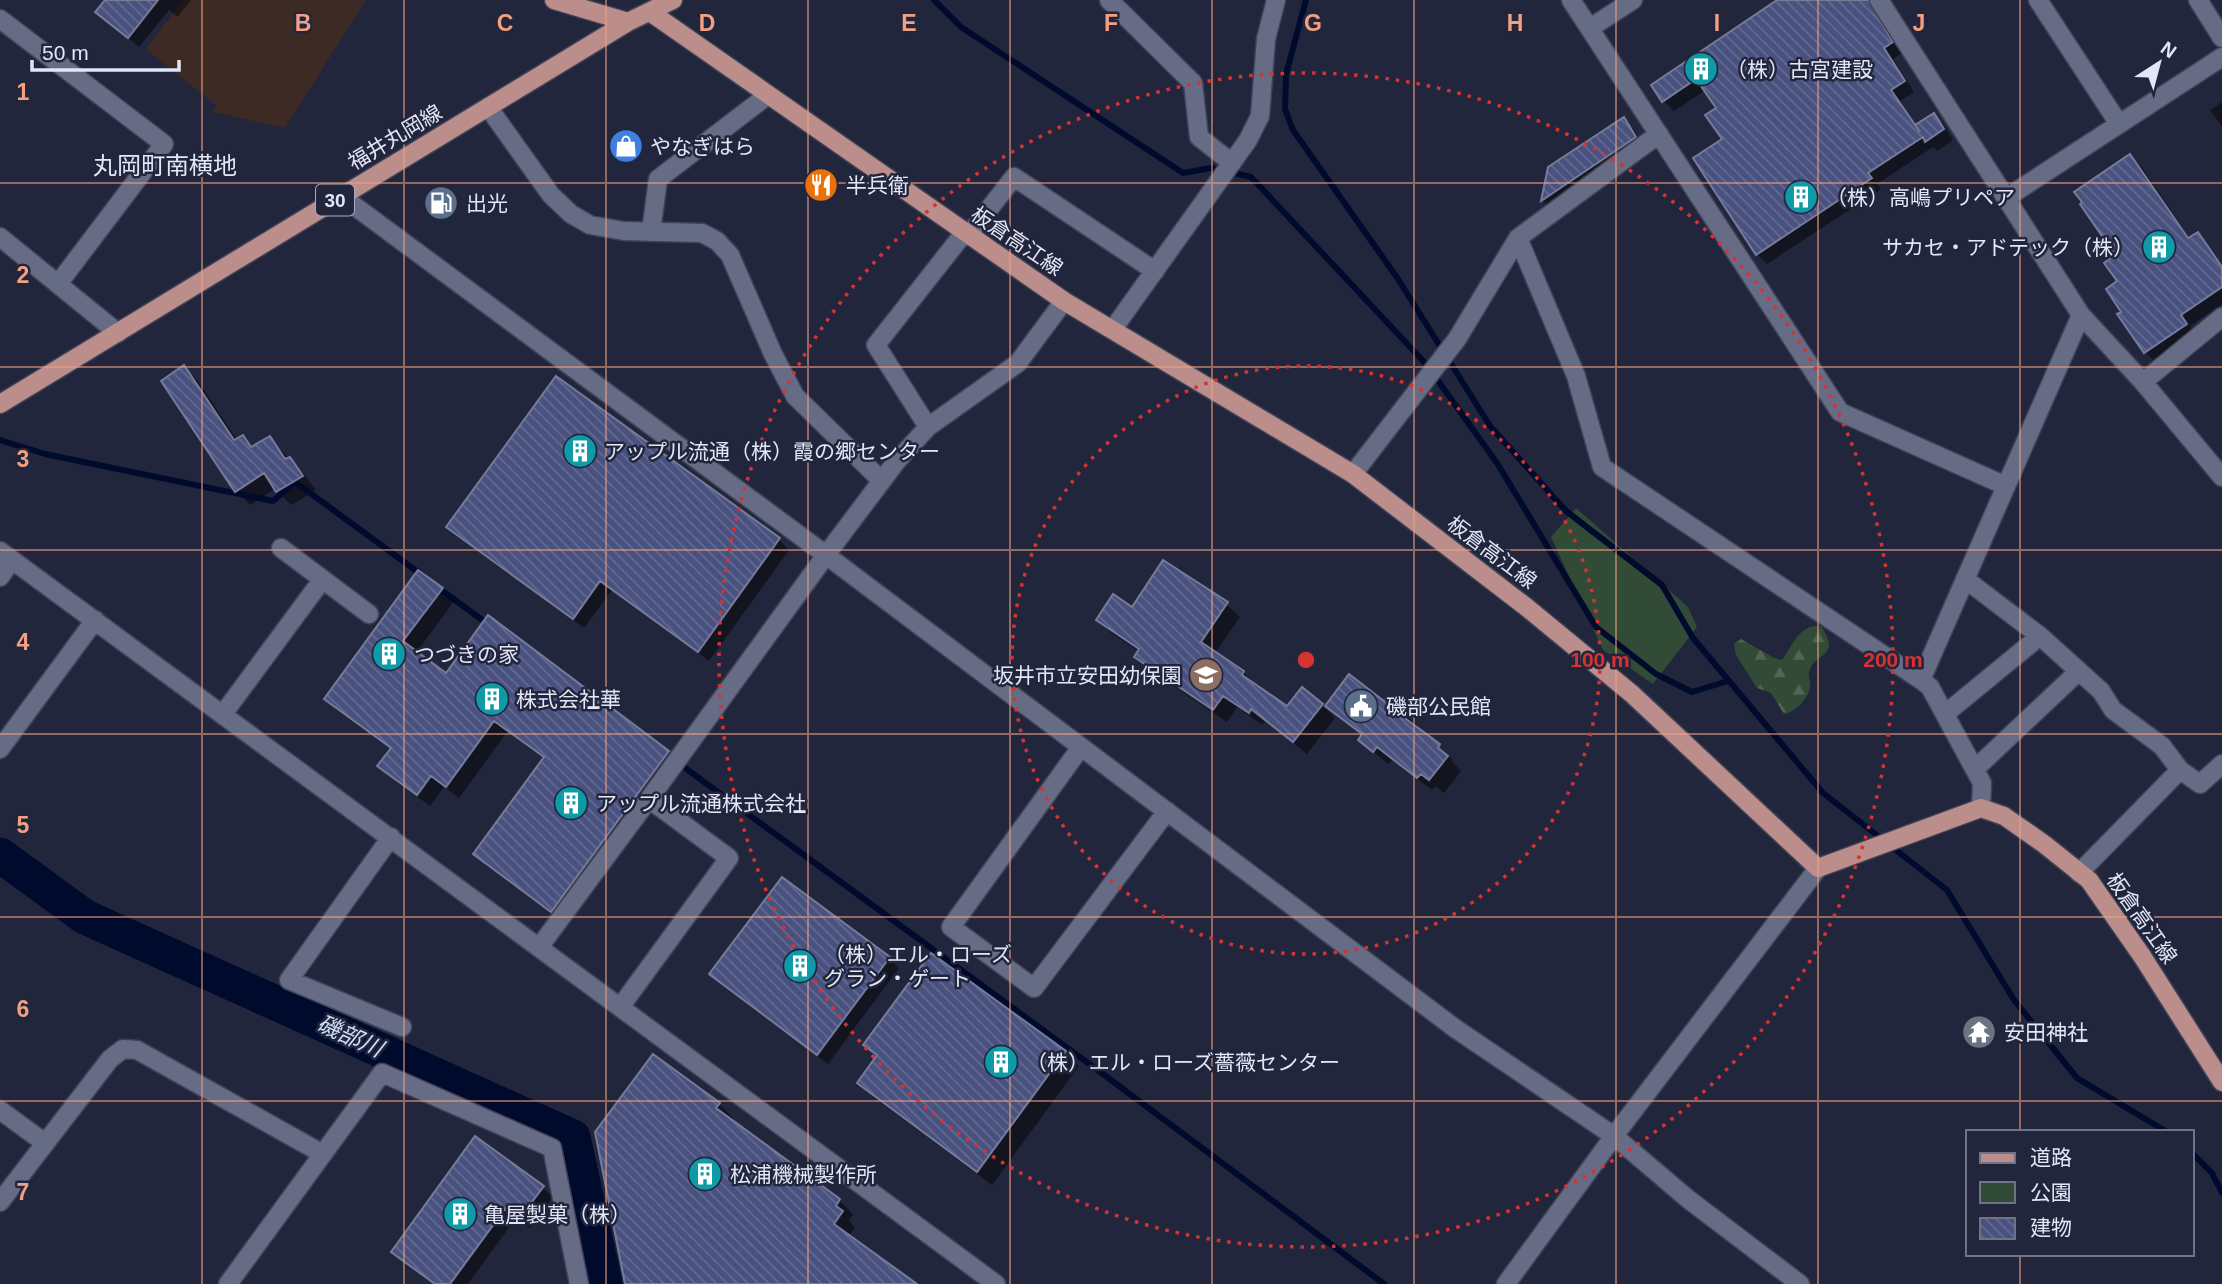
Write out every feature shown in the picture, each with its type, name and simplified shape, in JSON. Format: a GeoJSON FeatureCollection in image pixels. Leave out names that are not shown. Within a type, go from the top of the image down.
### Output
{"type":"FeatureCollection","features":[{"type":"Feature","properties":{"kind":"main road"},"geometry":{"type":"LineString","coordinates":[[554,0],[628,22]]}},
{"type":"Feature","properties":{"kind":"main road","name":"福井丸岡線"},"geometry":{"type":"LineString","coordinates":[[0,404],[628,22],[673,0]]}},
{"type":"Feature","properties":{"kind":"main road","name":"板倉高江線"},"geometry":{"type":"LineString","coordinates":[[650,12],[1064,301],[1353,474],[1525,606],[1632,694],[1818,868]]}},
{"type":"Feature","properties":{"kind":"main road"},"geometry":{"type":"LineString","coordinates":[[1818,868],[1981,808]]}},
{"type":"Feature","properties":{"kind":"main road","name":"板倉高江線"},"geometry":{"type":"LineString","coordinates":[[1981,808],[2004,816],[2089,880],[2142,956],[2222,1082]]}},
{"type":"Feature","properties":{"kind":"street"},"geometry":{"type":"LineString","coordinates":[[1109,0],[1193,83],[1199,136],[1232,163]]}},
{"type":"Feature","properties":{"kind":"street"},"geometry":{"type":"LineString","coordinates":[[1113,329],[1248,140],[1260,116],[1266,38],[1276,0]]}},
{"type":"Feature","properties":{"kind":"street"},"geometry":{"type":"LineString","coordinates":[[1571,0],[1840,412],[2006,486]]}},
{"type":"Feature","properties":{"kind":"street"},"geometry":{"type":"LineString","coordinates":[[1590,28],[1633,0]]}},
{"type":"Feature","properties":{"kind":"street"},"geometry":{"type":"LineString","coordinates":[[1879,0],[2081,315],[2143,383],[2222,477]]}},
{"type":"Feature","properties":{"kind":"street"},"geometry":{"type":"LineString","coordinates":[[2038,0],[2119,124]]}},
{"type":"Feature","properties":{"kind":"street"},"geometry":{"type":"LineString","coordinates":[[2198,0],[2222,38]]}},
{"type":"Feature","properties":{"kind":"street"},"geometry":{"type":"LineString","coordinates":[[0,19],[164,144],[58,284]]}},
{"type":"Feature","properties":{"kind":"street"},"geometry":{"type":"LineString","coordinates":[[2006,198],[2222,57]]}},
{"type":"Feature","properties":{"kind":"street"},"geometry":{"type":"LineString","coordinates":[[650,232],[658,179],[768,95]]}},
{"type":"Feature","properties":{"kind":"street"},"geometry":{"type":"LineString","coordinates":[[488,107],[551,195],[571,214],[590,225],[624,231],[702,233],[717,241],[730,255],[773,354],[795,396],[882,481]]}},
{"type":"Feature","properties":{"kind":"street"},"geometry":{"type":"LineString","coordinates":[[1353,474],[1457,339],[1518,238],[1659,134]]}},
{"type":"Feature","properties":{"kind":"street"},"geometry":{"type":"LineString","coordinates":[[928,427],[876,345],[1014,177],[1154,271]]}},
{"type":"Feature","properties":{"kind":"street"},"geometry":{"type":"LineString","coordinates":[[341,196],[826,555],[1456,1029],[1614,1136],[1688,1199],[1801,1284]]}},
{"type":"Feature","properties":{"kind":"street"},"geometry":{"type":"LineString","coordinates":[[0,237],[118,333]]}},
{"type":"Feature","properties":{"kind":"street"},"geometry":{"type":"LineString","coordinates":[[1518,238],[1576,376],[1602,467],[1930,687],[1982,783],[1981,808]]}},
{"type":"Feature","properties":{"kind":"street"},"geometry":{"type":"LineString","coordinates":[[540,946],[882,481],[928,427],[1018,363],[1064,301]]}},
{"type":"Feature","properties":{"kind":"street"},"geometry":{"type":"LineString","coordinates":[[1921,680],[2081,315]]}},
{"type":"Feature","properties":{"kind":"street"},"geometry":{"type":"LineString","coordinates":[[2143,383],[2222,317]]}},
{"type":"Feature","properties":{"kind":"street"},"geometry":{"type":"LineString","coordinates":[[281,548],[369,614]]}},
{"type":"Feature","properties":{"kind":"street"},"geometry":{"type":"LineString","coordinates":[[0,577],[6,555],[996,1284]]}},
{"type":"Feature","properties":{"kind":"street"},"geometry":{"type":"LineString","coordinates":[[1965,579],[2040,636],[2080,671],[2101,691],[2113,710],[2162,747],[2180,770],[2200,784],[2222,764]]}},
{"type":"Feature","properties":{"kind":"street"},"geometry":{"type":"LineString","coordinates":[[223,714],[322,580]]}},
{"type":"Feature","properties":{"kind":"street"},"geometry":{"type":"LineString","coordinates":[[0,749],[95,620]]}},
{"type":"Feature","properties":{"kind":"street"},"geometry":{"type":"LineString","coordinates":[[1945,714],[2040,636]]}},
{"type":"Feature","properties":{"kind":"street"},"geometry":{"type":"LineString","coordinates":[[1975,769],[2080,671]]}},
{"type":"Feature","properties":{"kind":"street"},"geometry":{"type":"LineString","coordinates":[[1082,747],[951,927],[1034,988],[1167,811]]}},
{"type":"Feature","properties":{"kind":"street"},"geometry":{"type":"LineString","coordinates":[[2079,873],[2180,770]]}},
{"type":"Feature","properties":{"kind":"street"},"geometry":{"type":"LineString","coordinates":[[621,1006],[729,858],[649,799]]}},
{"type":"Feature","properties":{"kind":"street"},"geometry":{"type":"LineString","coordinates":[[391,837],[289,980],[402,1027]]}},
{"type":"Feature","properties":{"kind":"street"},"geometry":{"type":"LineString","coordinates":[[1506,1284],[1614,1136],[1818,868]]}},
{"type":"Feature","properties":{"kind":"street"},"geometry":{"type":"LineString","coordinates":[[0,1202],[110,1059],[123,1049],[137,1051],[323,1154]]}},
{"type":"Feature","properties":{"kind":"street"},"geometry":{"type":"LineString","coordinates":[[228,1284],[382,1073],[552,1148],[579,1284]]}},
{"type":"Feature","properties":{"kind":"street"},"geometry":{"type":"LineString","coordinates":[[0,1110],[45,1143]]}},
{"type":"Feature","properties":{"kind":"shaded area"},"geometry":{"type":"Polygon","coordinates":[[[183,0],[366,0],[285,128],[213,112],[216,105],[146,49],[183,0]]]}},
{"type":"Feature","properties":{"kind":"green space"},"geometry":{"type":"Polygon","coordinates":[[[1576,508],[1688,607],[1697,627],[1653,684],[1603,650],[1551,537],[1576,508]]]}},
{"type":"Feature","properties":{"kind":"green space"},"geometry":{"type":"Polygon","coordinates":[[[1813,626],[1821,626],[1827,637],[1828,650],[1812,665],[1809,672],[1810,688],[1806,697],[1796,708],[1784,714],[1771,693],[1757,688],[1736,655],[1734,644],[1741,639],[1782,660],[1798,636],[1813,626]]]}},
{"type":"Feature","properties":{"kind":"building"},"geometry":{"type":"Polygon","coordinates":[[[105,0],[158,0],[128,38],[95,12],[105,0]]]}},
{"type":"Feature","properties":{"kind":"building"},"geometry":{"type":"Polygon","coordinates":[[[1777,0],[1868,0],[1893,42],[1884,48],[1905,81],[1891,90],[1915,125],[1934,113],[1944,129],[1925,142],[1923,137],[1868,173],[1872,178],[1756,255],[1693,158],[1722,139],[1705,115],[1716,108],[1696,79],[1662,102],[1651,85],[1777,0]]]}},
{"type":"Feature","properties":{"kind":"building"},"geometry":{"type":"Polygon","coordinates":[[[1624,117],[1636,137],[1541,201],[1548,167],[1624,117]]]}},
{"type":"Feature","properties":{"kind":"building","name":"サカセ・アドテック（株）"},"geometry":{"type":"Polygon","coordinates":[[[2130,154],[2188,238],[2198,232],[2222,267],[2222,287],[2181,315],[2187,324],[2144,353],[2117,314],[2121,312],[2106,289],[2117,281],[2104,263],[2115,255],[2074,192],[2130,154]]]}},
{"type":"Feature","properties":{"kind":"building"},"geometry":{"type":"Polygon","coordinates":[[[184,365],[234,440],[243,435],[251,447],[270,436],[285,459],[290,457],[303,476],[276,492],[264,473],[235,492],[161,381],[184,365]]]}},
{"type":"Feature","properties":{"kind":"building","name":"アップル流通（株）霞の郷センター"},"geometry":{"type":"Polygon","coordinates":[[[556,376],[780,538],[698,652],[600,581],[573,619],[446,527],[556,376]]]}},
{"type":"Feature","properties":{"kind":"building"},"geometry":{"type":"Polygon","coordinates":[[[1163,560],[1228,602],[1201,642],[1244,671],[1242,675],[1287,706],[1302,687],[1323,704],[1293,742],[1251,709],[1249,713],[1223,696],[1213,710],[1134,657],[1139,649],[1096,620],[1113,594],[1132,607],[1163,560]]]}},
{"type":"Feature","properties":{"kind":"building"},"geometry":{"type":"Polygon","coordinates":[[[418,570],[443,588],[403,641],[446,673],[488,615],[669,751],[551,912],[473,854],[544,757],[494,721],[446,787],[431,776],[417,795],[377,766],[391,748],[324,699],[418,570]]]}},
{"type":"Feature","properties":{"kind":"building"},"geometry":{"type":"Polygon","coordinates":[[[1349,674],[1384,701],[1386,698],[1404,711],[1402,716],[1440,744],[1438,748],[1448,756],[1429,780],[1421,774],[1417,778],[1377,747],[1373,752],[1358,740],[1362,734],[1325,706],[1349,674]]]}},
{"type":"Feature","properties":{"kind":"building","name":"（株）エル・ローズ グラン・ゲート"},"geometry":{"type":"Polygon","coordinates":[[[782,877],[890,957],[817,1055],[709,974],[782,877]]]}},
{"type":"Feature","properties":{"kind":"building","name":"（株）エル・ローズ薔薇センター"},"geometry":{"type":"Polygon","coordinates":[[[931,953],[1066,1051],[977,1172],[857,1083],[877,1055],[863,1045],[931,953]]]}},
{"type":"Feature","properties":{"kind":"building","name":"松浦機械製作所"},"geometry":{"type":"Polygon","coordinates":[[[653,1054],[720,1103],[716,1108],[840,1199],[836,1206],[843,1211],[834,1224],[917,1284],[625,1284],[595,1132],[653,1054]]]}},
{"type":"Feature","properties":{"kind":"building","name":"亀屋製菓（株）"},"geometry":{"type":"Polygon","coordinates":[[[475,1136],[544,1186],[519,1219],[505,1209],[450,1284],[435,1284],[391,1252],[475,1136]]]}},
{"type":"Feature","properties":{"kind":"waterway"},"geometry":{"type":"LineString","coordinates":[[934,0],[961,27],[1183,173],[1211,168],[1251,177],[1426,364],[1497,463],[1596,627],[1656,674],[1692,692],[1728,681]]}},
{"type":"Feature","properties":{"kind":"waterway"},"geometry":{"type":"LineString","coordinates":[[1306,0],[1286,74],[1285,109],[1293,130],[1398,279],[1490,426],[1566,511],[1662,585],[1693,638],[1823,793],[1947,890],[2014,1000],[2077,1078],[2164,1130]]}},
{"type":"Feature","properties":{"kind":"waterway"},"geometry":{"type":"LineString","coordinates":[[0,440],[45,454],[273,501],[295,482],[422,575]]}},
{"type":"Feature","properties":{"kind":"waterway"},"geometry":{"type":"LineString","coordinates":[[436,586],[489,625]]}},
{"type":"Feature","properties":{"kind":"waterway"},"geometry":{"type":"LineString","coordinates":[[662,751],[1384,1284]]}},
{"type":"Feature","properties":{"kind":"waterway","name":"磯部川"},"geometry":{"type":"LineString","coordinates":[[0,855],[85,917],[573,1137],[605,1284]]}},
{"type":"Feature","properties":{"kind":"waterway"},"geometry":{"type":"LineString","coordinates":[[2194,1155],[2212,1173],[2222,1193]]}},
{"type":"Feature","properties":{"kind":"place","name":"（株）古宮建設"},"geometry":{"type":"Point","coordinates":[1701,69]}},
{"type":"Feature","properties":{"kind":"place","name":"やなぎはら"},"geometry":{"type":"Point","coordinates":[626,146]}},
{"type":"Feature","properties":{"kind":"place","name":"半兵衛"},"geometry":{"type":"Point","coordinates":[821,185]}},
{"type":"Feature","properties":{"kind":"place","name":"（株）高嶋プリペア"},"geometry":{"type":"Point","coordinates":[1801,197]}},
{"type":"Feature","properties":{"kind":"place","name":"出光"},"geometry":{"type":"Point","coordinates":[441,203]}},
{"type":"Feature","properties":{"kind":"place","name":"サカセ・アドテック（株）"},"geometry":{"type":"Point","coordinates":[2159,247]}},
{"type":"Feature","properties":{"kind":"place","name":"アップル流通（株）霞の郷センター"},"geometry":{"type":"Point","coordinates":[580,451]}},
{"type":"Feature","properties":{"kind":"place","name":"つづきの家"},"geometry":{"type":"Point","coordinates":[389,654]}},
{"type":"Feature","properties":{"kind":"place","name":"坂井市立安田幼保園"},"geometry":{"type":"Point","coordinates":[1206,675]}},
{"type":"Feature","properties":{"kind":"place","name":"株式会社華"},"geometry":{"type":"Point","coordinates":[492,699]}},
{"type":"Feature","properties":{"kind":"place","name":"磯部公民館"},"geometry":{"type":"Point","coordinates":[1361,706]}},
{"type":"Feature","properties":{"kind":"place","name":"アップル流通株式会社"},"geometry":{"type":"Point","coordinates":[571,803]}},
{"type":"Feature","properties":{"kind":"place","name":"（株）エル・ローズ グラン・ゲート"},"geometry":{"type":"Point","coordinates":[800,966]}},
{"type":"Feature","properties":{"kind":"place","name":"安田神社"},"geometry":{"type":"Point","coordinates":[1979,1032]}},
{"type":"Feature","properties":{"kind":"place","name":"（株）エル・ローズ薔薇センター"},"geometry":{"type":"Point","coordinates":[1001,1062]}},
{"type":"Feature","properties":{"kind":"place","name":"松浦機械製作所"},"geometry":{"type":"Point","coordinates":[705,1174]}},
{"type":"Feature","properties":{"kind":"place","name":"亀屋製菓（株）"},"geometry":{"type":"Point","coordinates":[460,1214]}},
{"type":"Feature","properties":{"kind":"district","name":"丸岡町南横地"},"geometry":{"type":"Point","coordinates":[165,165]}}]}
